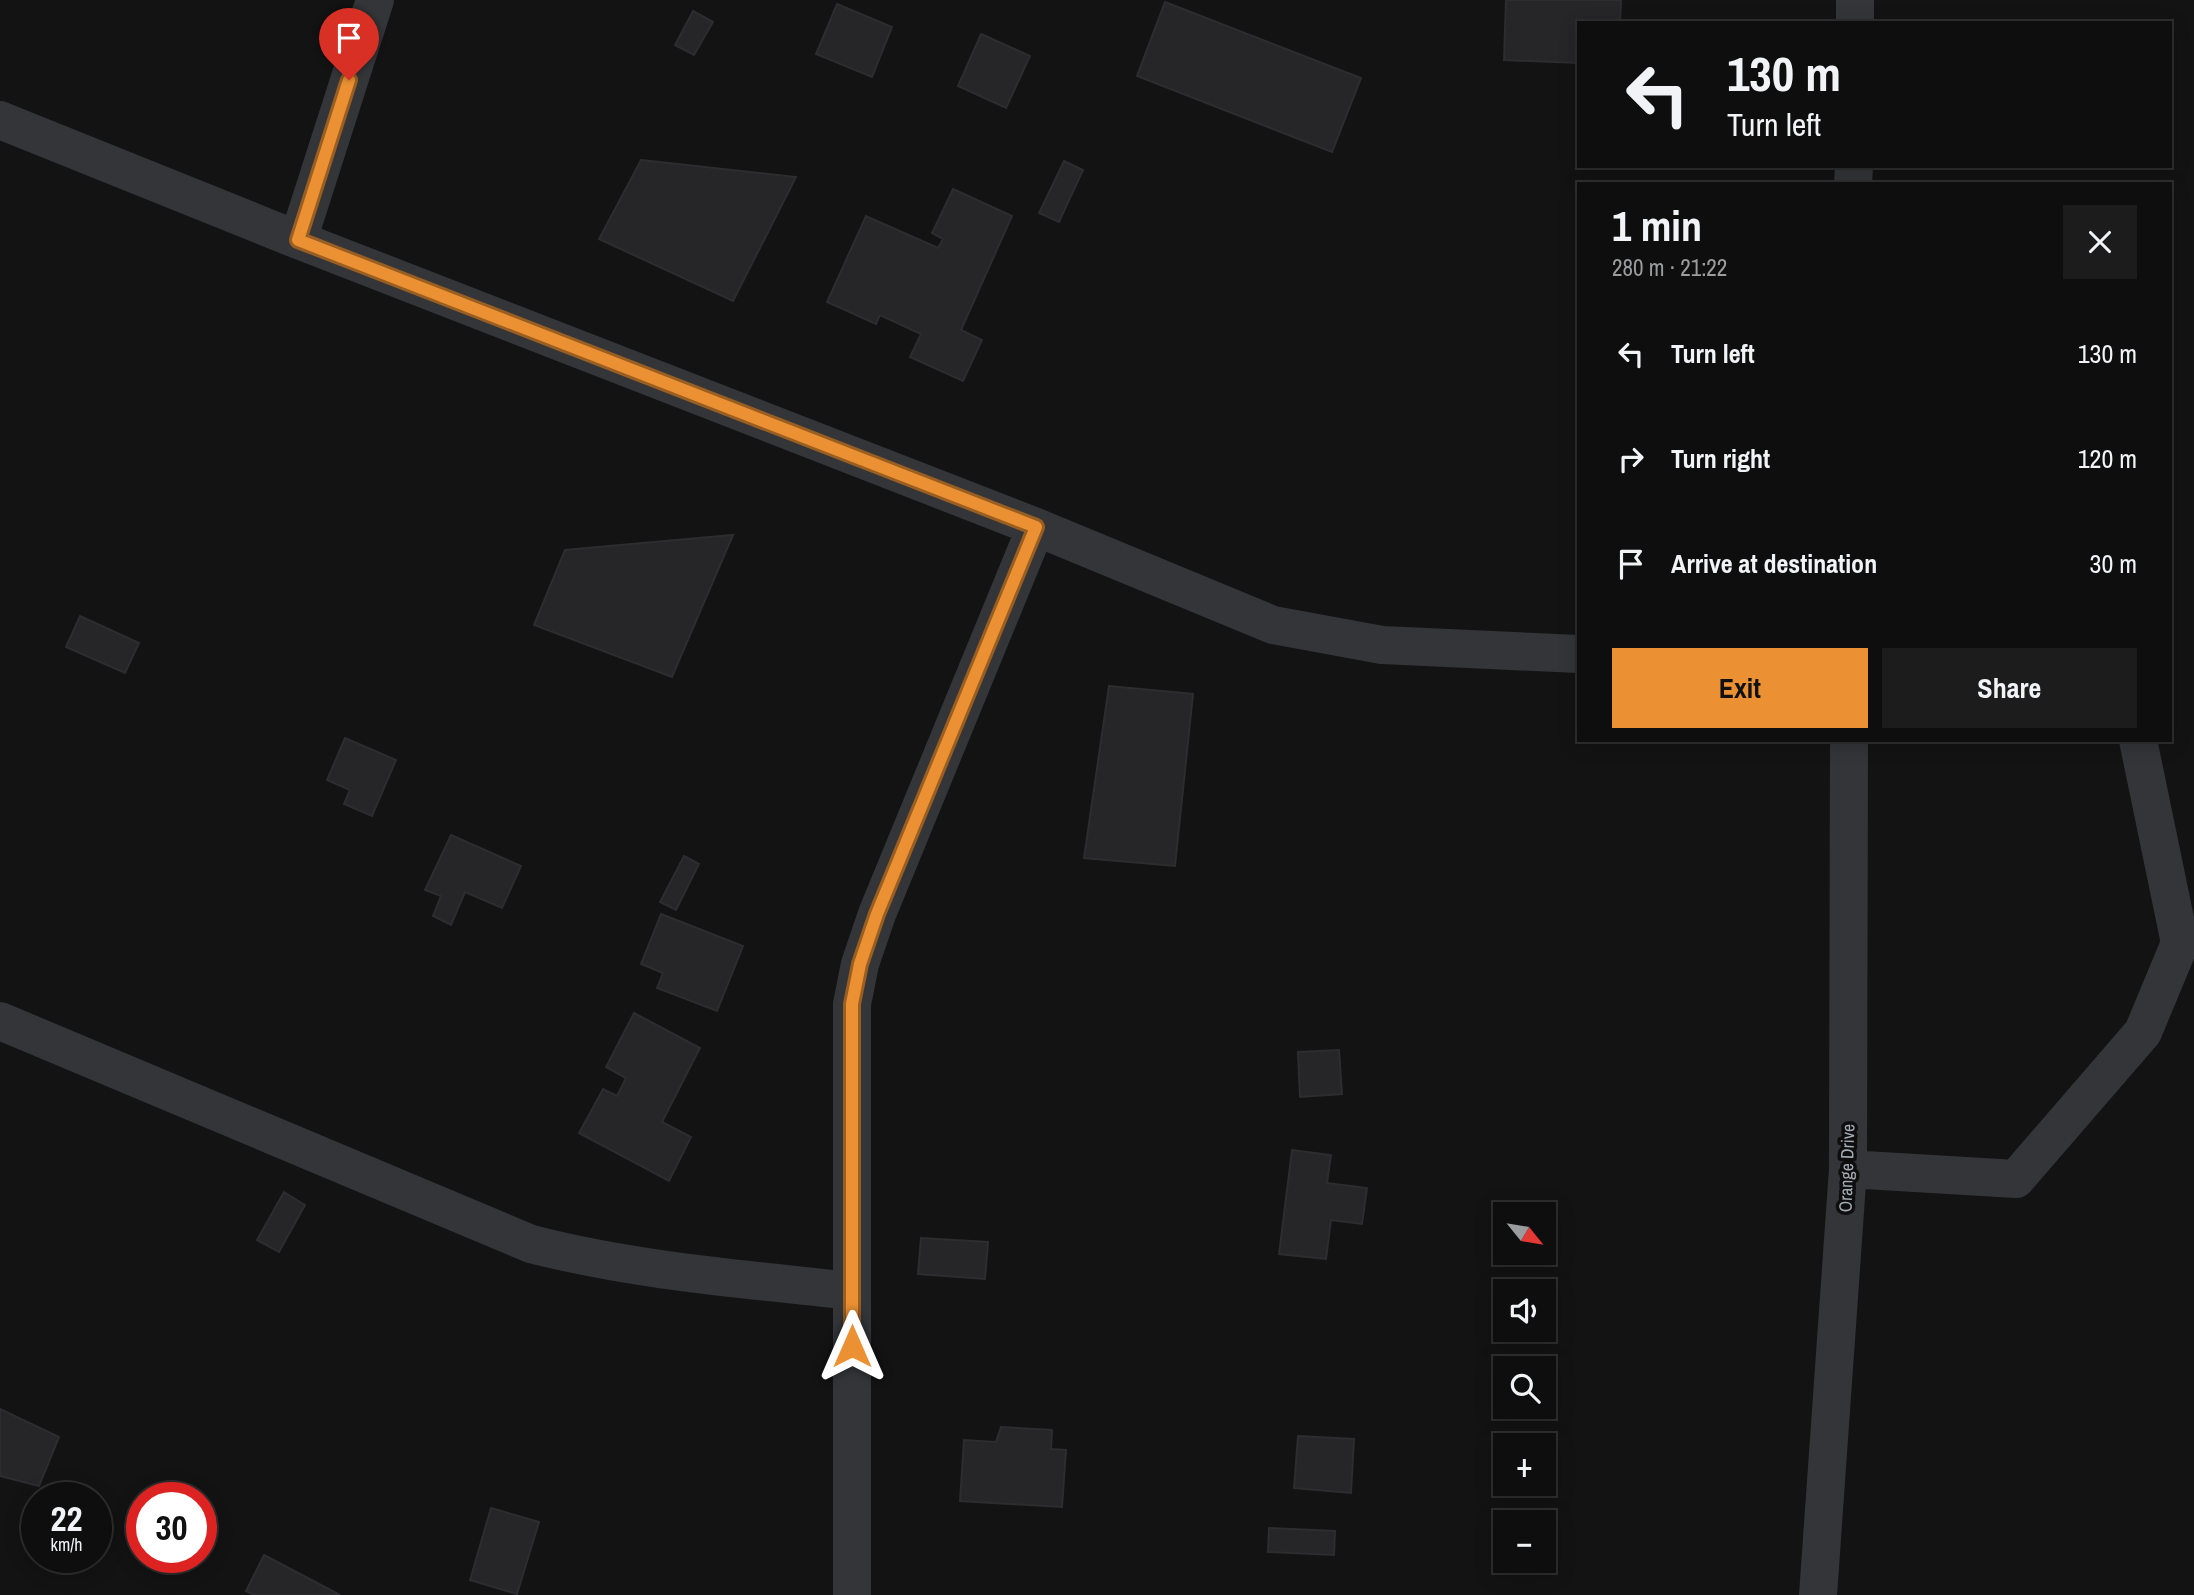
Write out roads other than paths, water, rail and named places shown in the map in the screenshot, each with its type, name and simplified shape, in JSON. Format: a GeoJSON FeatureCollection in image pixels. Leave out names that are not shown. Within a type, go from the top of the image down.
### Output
{"type":"FeatureCollection","features":[{"type":"Feature","properties":{"kind":"street"},"geometry":{"type":"LineString","coordinates":[[298,240],[375,0]]}},
{"type":"Feature","properties":{"kind":"street"},"geometry":{"type":"LineString","coordinates":[[1855,0],[1855,21]]}},
{"type":"Feature","properties":{"kind":"street"},"geometry":{"type":"LineString","coordinates":[[0,120],[298,240],[1036,527],[1273,625],[1382,645],[1577,653]]}},
{"type":"Feature","properties":{"kind":"street"},"geometry":{"type":"LineString","coordinates":[[852,1595],[852,1004],[860,964],[877,914],[1036,527]]}},
{"type":"Feature","properties":{"kind":"street","name":"Orange Drive"},"geometry":{"type":"LineString","coordinates":[[1818,1595],[1848,1169],[1849,742]]}},
{"type":"Feature","properties":{"kind":"street"},"geometry":{"type":"LineString","coordinates":[[1848,1169],[2016,1179],[2143,1032],[2180,943],[2138,742]]}},
{"type":"Feature","properties":{"kind":"street"},"geometry":{"type":"LineString","coordinates":[[0,1021],[531,1244],[592,1260],[851,1291]]}}]}
